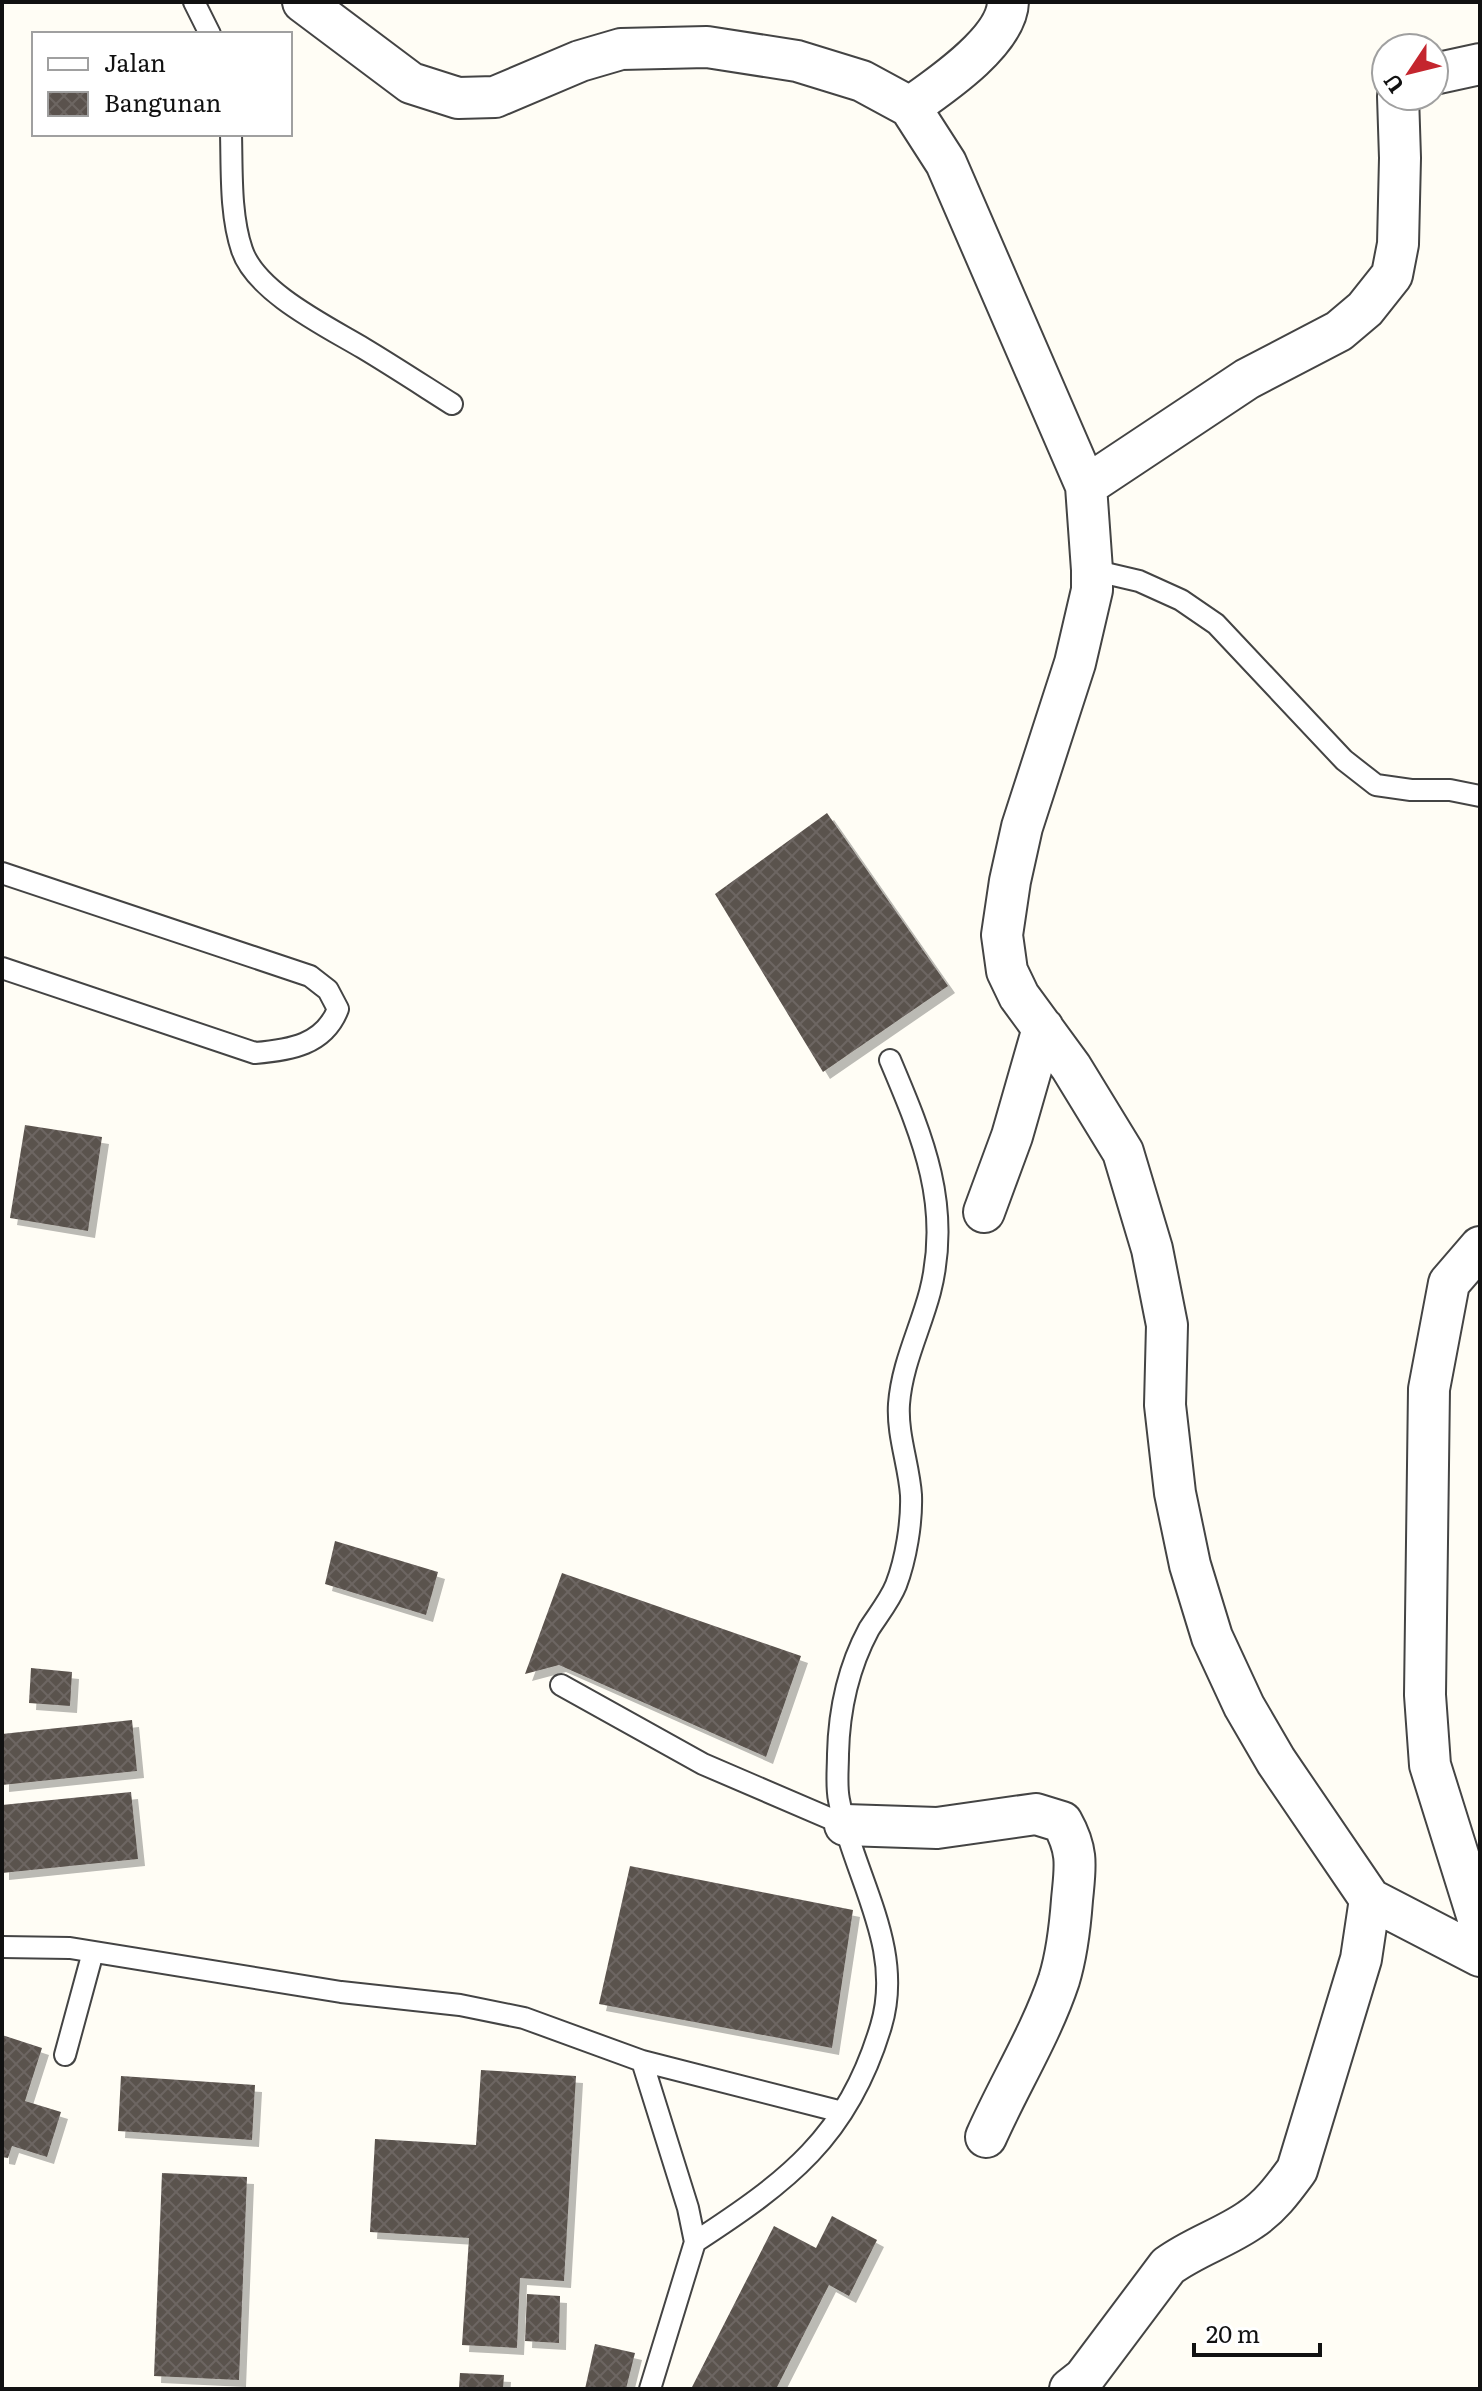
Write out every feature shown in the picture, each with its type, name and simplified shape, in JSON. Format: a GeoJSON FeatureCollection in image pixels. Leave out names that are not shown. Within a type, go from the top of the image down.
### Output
{"type":"FeatureCollection","features":[{"type":"Feature","properties":{"kind":"street"},"geometry":{"type":"LineString","coordinates":[[303,2],[411,83],[458,98],[495,97],[580,61],[621,49],[707,47],[797,61],[862,81],[910,107],[946,163],[1086,486],[1092,590],[1075,663],[1022,827],[1002,935],[1007,971],[1019,996],[1096,1106],[1123,1152],[1152,1249],[1167,1325],[1165,1405],[1175,1493],[1190,1565],[1212,1637],[1244,1706],[1276,1761],[1370,1899],[1480,1956]]}},
{"type":"Feature","properties":{"kind":"street"},"geometry":{"type":"LineString","coordinates":[[910,107],[949,79],[998,31],[1008,2]]}},
{"type":"Feature","properties":{"kind":"street"},"geometry":{"type":"LineString","coordinates":[[1450,71],[1480,64]]}},
{"type":"Feature","properties":{"kind":"street"},"geometry":{"type":"LineString","coordinates":[[1086,486],[1247,379],[1339,331],[1365,309],[1392,275],[1398,244],[1399,112]]}},
{"type":"Feature","properties":{"kind":"street"},"geometry":{"type":"LineString","coordinates":[[984,1212],[1012,1136],[1043,1028]]}},
{"type":"Feature","properties":{"kind":"street"},"geometry":{"type":"LineString","coordinates":[[1480,1247],[1449,1283],[1429,1389],[1425,1695],[1430,1765],[1480,1925]]}},
{"type":"Feature","properties":{"kind":"street"},"geometry":{"type":"LineString","coordinates":[[845,1825],[937,1828],[1036,1814],[1062,1822],[1074,1843],[1075,1875],[1069,1934],[1059,1980],[1033,2042],[986,2137]]}},
{"type":"Feature","properties":{"kind":"street"},"geometry":{"type":"LineString","coordinates":[[1070,2389],[1084,2378],[1168,2266],[1250,2220],[1277,2198],[1297,2170],[1361,1959],[1370,1899]]}},
{"type":"Feature","properties":{"kind":"lane"},"geometry":{"type":"LineString","coordinates":[[194,2],[209,32]]}},
{"type":"Feature","properties":{"kind":"lane"},"geometry":{"type":"LineString","coordinates":[[231,136],[233,194],[242,249],[261,281],[320,325],[452,404]]}},
{"type":"Feature","properties":{"kind":"lane"},"geometry":{"type":"LineString","coordinates":[[1092,570],[1139,581],[1181,600],[1216,624],[1344,760],[1376,785],[1411,790],[1450,790],[1480,796]]}},
{"type":"Feature","properties":{"kind":"lane"},"geometry":{"type":"LineString","coordinates":[[2,873],[310,976],[328,990],[338,1009],[331,1026],[317,1036],[290,1050],[255,1053],[2,968]]}},
{"type":"Feature","properties":{"kind":"lane"},"geometry":{"type":"LineString","coordinates":[[695,2242],[761,2199],[810,2155],[858,2089],[882,2023],[888,1988],[888,1958],[838,1797],[842,1706],[852,1666],[868,1631],[896,1586],[906,1545],[911,1496],[899,1408],[903,1372],[930,1295],[939,1252],[939,1209],[932,1170],[915,1117],[890,1060]]}},
{"type":"Feature","properties":{"kind":"lane"},"geometry":{"type":"LineString","coordinates":[[561,1685],[703,1764],[845,1825]]}},
{"type":"Feature","properties":{"kind":"lane"},"geometry":{"type":"LineString","coordinates":[[2,1947],[70,1948],[341,1992],[460,2005],[524,2018],[642,2061],[842,2112]]}},
{"type":"Feature","properties":{"kind":"lane"},"geometry":{"type":"LineString","coordinates":[[65,2055],[93,1952]]}},
{"type":"Feature","properties":{"kind":"lane"},"geometry":{"type":"LineString","coordinates":[[642,2061],[688,2208],[695,2242],[650,2389]]}},
{"type":"Feature","properties":{"kind":"building"},"geometry":{"type":"Polygon","coordinates":[[[827,813],[948,986],[823,1072],[715,894],[827,813]]]}},
{"type":"Feature","properties":{"kind":"building"},"geometry":{"type":"Polygon","coordinates":[[[25,1125],[102,1137],[88,1231],[10,1218],[25,1125]]]}},
{"type":"Feature","properties":{"kind":"building"},"geometry":{"type":"Polygon","coordinates":[[[335,1541],[438,1572],[426,1615],[325,1584],[335,1541]]]}},
{"type":"Feature","properties":{"kind":"building"},"geometry":{"type":"Polygon","coordinates":[[[562,1573],[801,1656],[766,1757],[559,1665],[525,1674],[562,1573]]]}},
{"type":"Feature","properties":{"kind":"building"},"geometry":{"type":"Polygon","coordinates":[[[31,1668],[72,1672],[70,1706],[29,1703],[31,1668]]]}},
{"type":"Feature","properties":{"kind":"building"},"geometry":{"type":"Polygon","coordinates":[[[132,1720],[137,1771],[2,1785],[2,1734],[132,1720]]]}},
{"type":"Feature","properties":{"kind":"building"},"geometry":{"type":"Polygon","coordinates":[[[131,1792],[138,1859],[2,1873],[2,1805],[131,1792]]]}},
{"type":"Feature","properties":{"kind":"building"},"geometry":{"type":"Polygon","coordinates":[[[630,1866],[853,1910],[832,2048],[599,2004],[630,1866]]]}},
{"type":"Feature","properties":{"kind":"building"},"geometry":{"type":"Polygon","coordinates":[[[2,2035],[42,2048],[25,2101],[61,2112],[47,2157],[12,2146],[8,2158],[2,2157],[2,2035]]]}},
{"type":"Feature","properties":{"kind":"building"},"geometry":{"type":"Polygon","coordinates":[[[481,2070],[576,2076],[564,2281],[520,2278],[517,2348],[462,2345],[469,2238],[370,2232],[375,2139],[476,2145],[481,2070]]]}},
{"type":"Feature","properties":{"kind":"building"},"geometry":{"type":"Polygon","coordinates":[[[121,2076],[255,2085],[252,2140],[118,2131],[121,2076]]]}},
{"type":"Feature","properties":{"kind":"building"},"geometry":{"type":"Polygon","coordinates":[[[162,2173],[247,2177],[239,2380],[154,2376],[162,2173]]]}},
{"type":"Feature","properties":{"kind":"building"},"geometry":{"type":"Polygon","coordinates":[[[832,2216],[877,2240],[849,2296],[829,2285],[776,2389],[691,2389],[774,2226],[816,2248],[832,2216]]]}},
{"type":"Feature","properties":{"kind":"building"},"geometry":{"type":"Polygon","coordinates":[[[527,2294],[560,2296],[559,2343],[525,2341],[527,2294]]]}},
{"type":"Feature","properties":{"kind":"building"},"geometry":{"type":"Polygon","coordinates":[[[595,2344],[635,2353],[626,2389],[585,2389],[595,2344]]]}},
{"type":"Feature","properties":{"kind":"building"},"geometry":{"type":"Polygon","coordinates":[[[460,2373],[504,2375],[503,2389],[459,2389],[460,2373]]]}}]}
